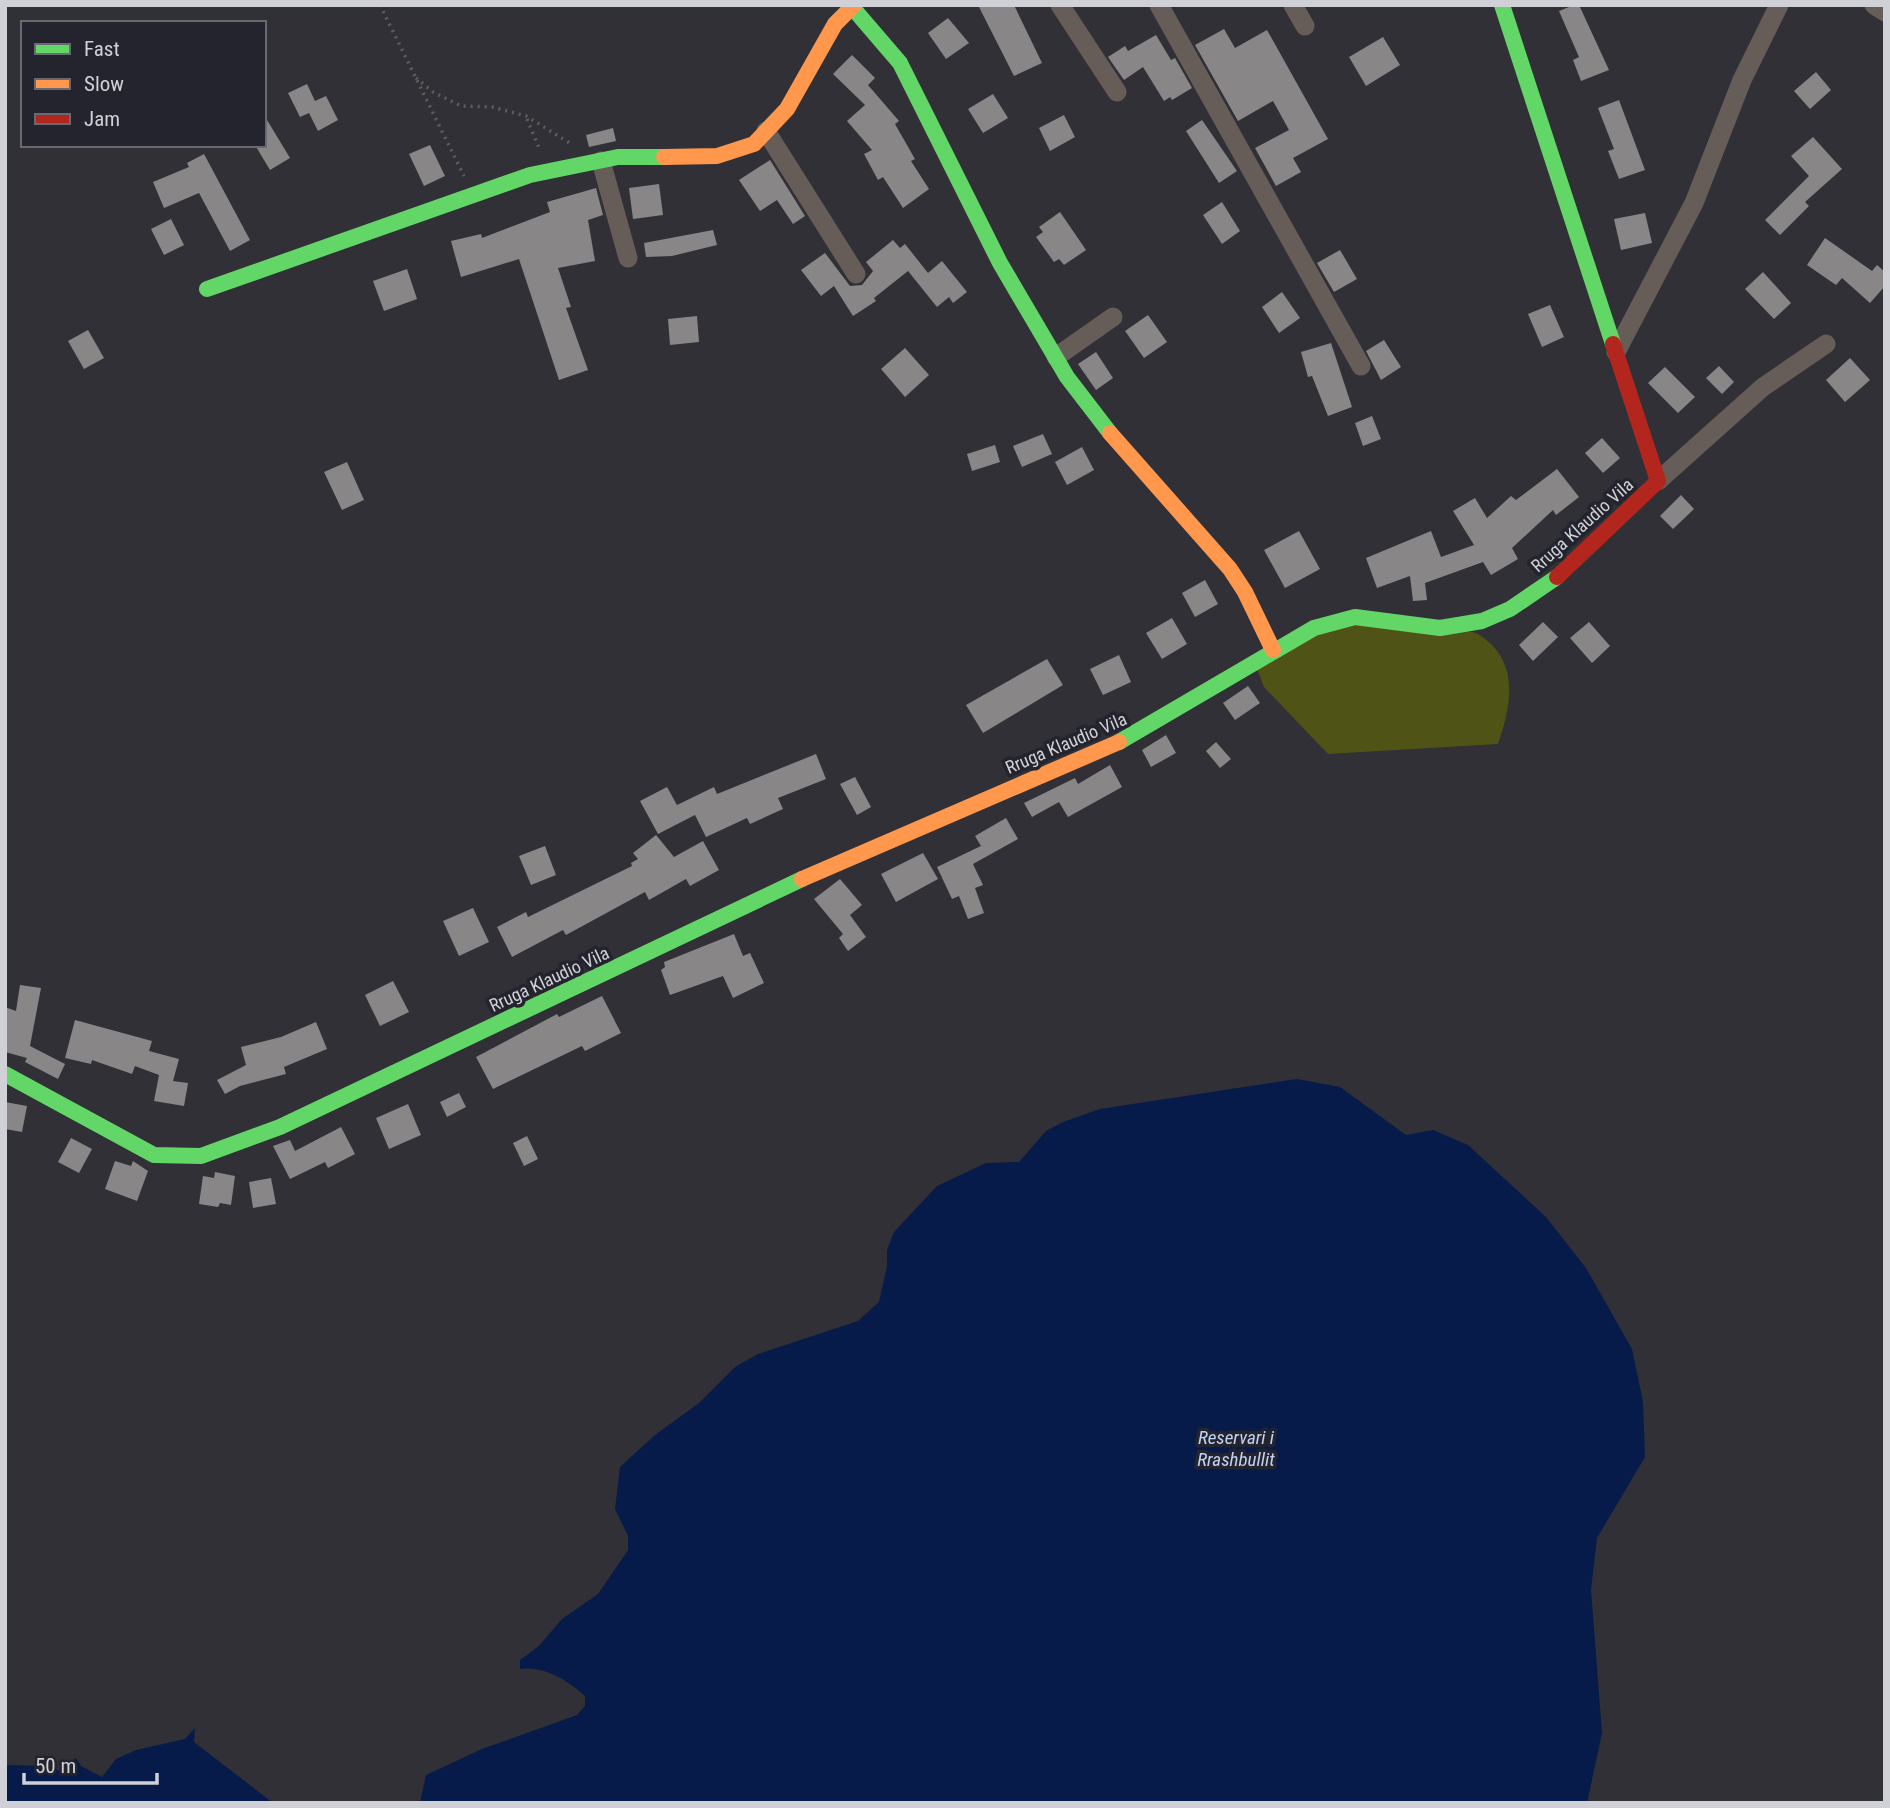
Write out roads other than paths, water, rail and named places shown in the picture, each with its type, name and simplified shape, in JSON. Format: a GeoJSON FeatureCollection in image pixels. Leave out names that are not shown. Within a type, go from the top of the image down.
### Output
{"type":"FeatureCollection","features":[{"type":"Feature","properties":{"kind":"street"},"geometry":{"type":"LineString","coordinates":[[1060,5],[1117,92]]}},
{"type":"Feature","properties":{"kind":"street"},"geometry":{"type":"LineString","coordinates":[[1160,5],[1361,366]]}},
{"type":"Feature","properties":{"kind":"street"},"geometry":{"type":"LineString","coordinates":[[1293,5],[1304,26]]}},
{"type":"Feature","properties":{"kind":"street","name":"Rruga Klaudio Vila"},"geometry":{"type":"LineString","coordinates":[[5,1074],[154,1155],[201,1156],[223,1149],[305,1115],[858,853],[1136,735],[1176,713],[1273,650],[1338,619],[1360,617],[1418,627],[1452,627],[1488,620],[1552,581],[1658,481],[1502,5]]}},
{"type":"Feature","properties":{"kind":"street"},"geometry":{"type":"LineString","coordinates":[[1616,352],[1694,203],[1742,80],[1779,5]]}},
{"type":"Feature","properties":{"kind":"street"},"geometry":{"type":"LineString","coordinates":[[1874,5],[1885,12]]}},
{"type":"Feature","properties":{"kind":"street"},"geometry":{"type":"LineString","coordinates":[[207,289],[405,222],[473,193],[551,171],[618,157],[717,156],[754,144],[787,109],[835,24],[853,6],[900,63],[1000,263],[1056,357],[1093,412],[1230,569],[1245,592],[1273,650]]}},
{"type":"Feature","properties":{"kind":"street"},"geometry":{"type":"LineString","coordinates":[[766,131],[856,274]]}},
{"type":"Feature","properties":{"kind":"street"},"geometry":{"type":"LineString","coordinates":[[598,162],[628,258]]}},
{"type":"Feature","properties":{"kind":"street"},"geometry":{"type":"LineString","coordinates":[[1056,357],[1113,317]]}},
{"type":"Feature","properties":{"kind":"street"},"geometry":{"type":"LineString","coordinates":[[1658,481],[1763,387],[1826,344]]}},
{"type":"Feature","properties":{"kind":"water","name":"Reservari i Rrashbullit"},"geometry":{"type":"Polygon","coordinates":[[[1297,1079],[1340,1087],[1406,1135],[1433,1130],[1468,1145],[1546,1217],[1586,1268],[1632,1349],[1643,1402],[1645,1457],[1597,1538],[1591,1590],[1602,1733],[1587,1803],[420,1803],[426,1775],[482,1749],[577,1715],[585,1706],[585,1696],[571,1685],[556,1675],[538,1669],[520,1669],[520,1660],[539,1646],[562,1619],[598,1594],[628,1550],[628,1536],[615,1509],[620,1467],[655,1435],[699,1403],[735,1367],[758,1354],[858,1321],[879,1302],[887,1266],[887,1250],[894,1232],[937,1186],[986,1163],[1019,1162],[1046,1131],[1100,1109],[1297,1079]]]}},
{"type":"Feature","properties":{"kind":"water"},"geometry":{"type":"Polygon","coordinates":[[[195,1728],[194,1742],[273,1803],[5,1803],[5,1765],[45,1766],[59,1771],[76,1758],[81,1766],[102,1777],[116,1759],[136,1750],[185,1739],[195,1728]]]}}]}
